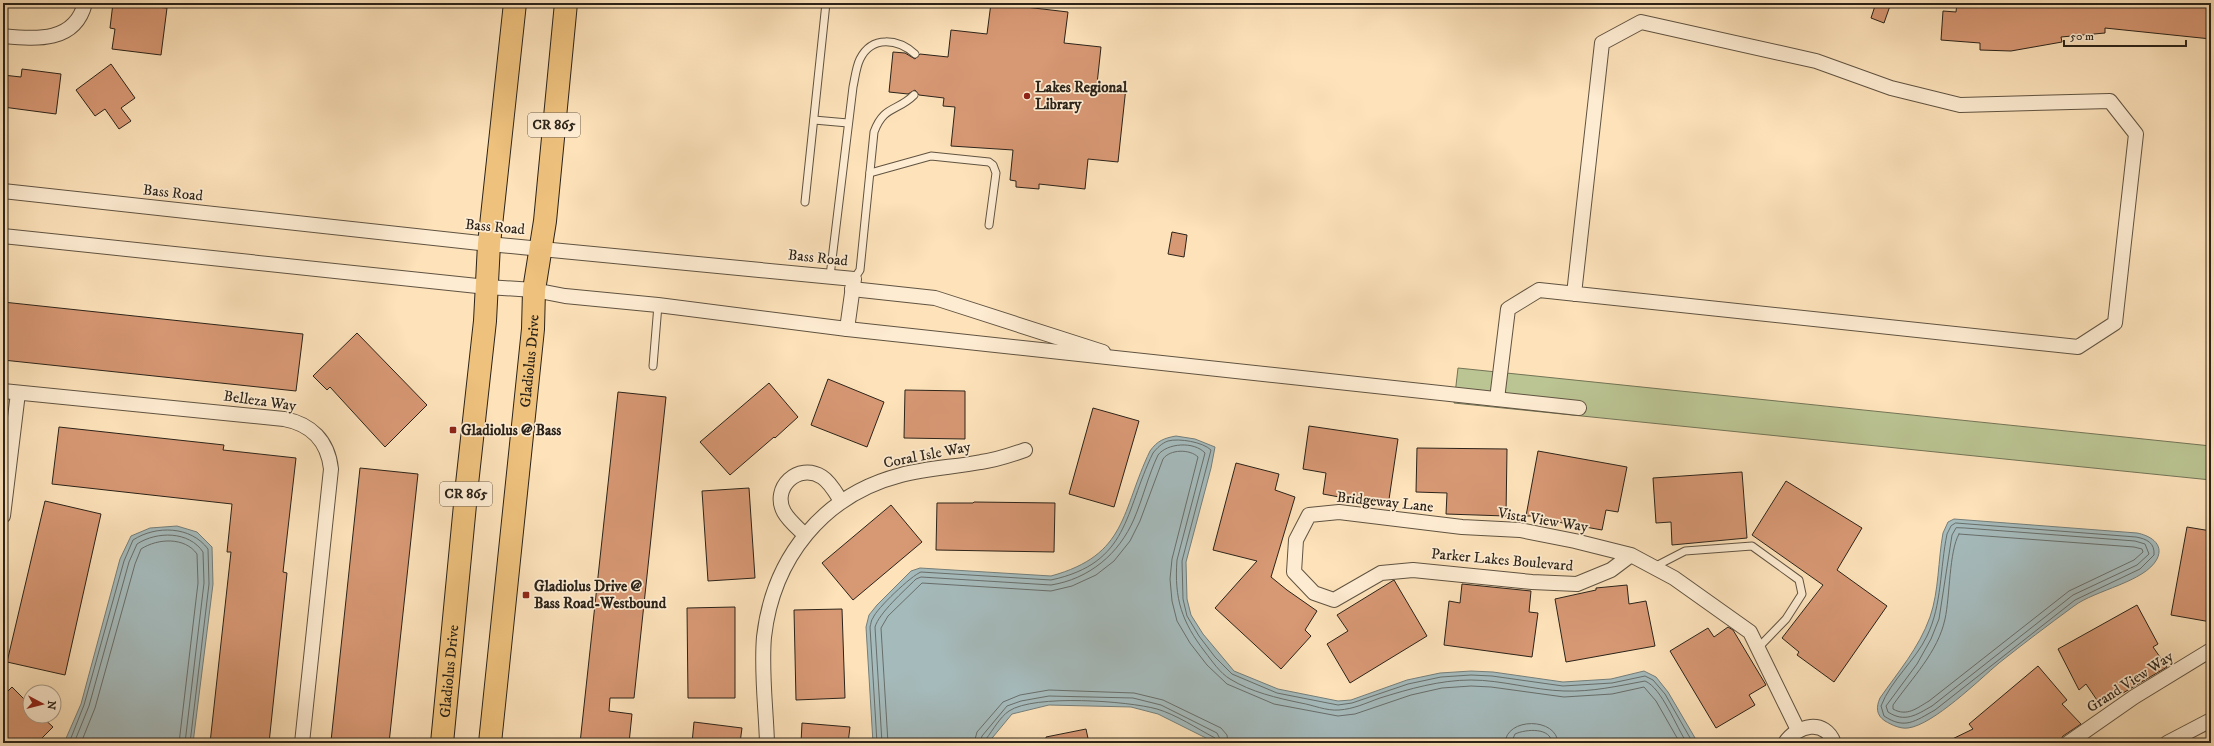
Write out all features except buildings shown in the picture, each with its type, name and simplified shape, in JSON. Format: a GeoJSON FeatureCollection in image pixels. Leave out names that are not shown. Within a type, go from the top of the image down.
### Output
{"type":"FeatureCollection","features":[{"type":"Feature","properties":{"kind":"main road","name":"Gladiolus Drive"},"geometry":{"type":"LineString","coordinates":[[442,743],[467,484],[485,321],[489,244],[515,3]]}},
{"type":"Feature","properties":{"kind":"main road","name":"Gladiolus Drive"},"geometry":{"type":"LineString","coordinates":[[490,743],[533,329],[534,290],[539,248],[545,221],[566,3]]}},
{"type":"Feature","properties":{"kind":"street"},"geometry":{"type":"LineString","coordinates":[[3,36],[28,38],[51,36],[70,29],[83,10],[85,3]]}},
{"type":"Feature","properties":{"kind":"street"},"geometry":{"type":"LineString","coordinates":[[1498,399],[1508,309],[1540,290],[1574,294],[2078,348],[2115,323],[2136,134],[2110,101],[1960,105],[1890,88],[1816,61],[1641,22],[1602,43],[1574,294]]}},
{"type":"Feature","properties":{"kind":"street","name":"Bass Road"},"geometry":{"type":"LineString","coordinates":[[3,191],[489,244],[830,276],[853,284],[847,329]]}},
{"type":"Feature","properties":{"kind":"street"},"geometry":{"type":"LineString","coordinates":[[3,236],[487,287],[534,290],[565,296],[658,305],[847,329],[1128,361],[1579,408]]}},
{"type":"Feature","properties":{"kind":"street"},"geometry":{"type":"LineString","coordinates":[[853,284],[935,298],[1128,361]]}},
{"type":"Feature","properties":{"kind":"street","name":"Belleza Way"},"geometry":{"type":"LineString","coordinates":[[3,391],[284,419],[304,425],[320,439],[330,459],[331,469],[302,743]]}},
{"type":"Feature","properties":{"kind":"street"},"geometry":{"type":"LineString","coordinates":[[3,516],[18,393]]}},
{"type":"Feature","properties":{"kind":"street","name":"Coral Isle Way"},"geometry":{"type":"LineString","coordinates":[[767,743],[764,659],[766,622],[770,604],[785,569],[805,535],[818,520],[841,501],[864,488],[901,475],[981,462],[1025,450]]}},
{"type":"Feature","properties":{"kind":"street"},"geometry":{"type":"LineString","coordinates":[[805,535],[783,511],[781,502],[782,495],[788,478],[801,473],[816,474],[828,483],[841,501]]}},
{"type":"Feature","properties":{"kind":"street","name":"Bridgeway Lane"},"geometry":{"type":"LineString","coordinates":[[1334,600],[1314,593],[1294,572],[1296,540],[1309,515],[1339,512],[1448,525]]}},
{"type":"Feature","properties":{"kind":"street","name":"Vista View Way"},"geometry":{"type":"LineString","coordinates":[[1448,525],[1520,530],[1575,541],[1631,555]]}},
{"type":"Feature","properties":{"kind":"street"},"geometry":{"type":"LineString","coordinates":[[1631,555],[1674,578],[1750,632],[1798,730]]}},
{"type":"Feature","properties":{"kind":"street","name":"Parker Lakes Boulevard"},"geometry":{"type":"LineString","coordinates":[[1334,600],[1381,573],[1413,570],[1532,582],[1577,584],[1611,570],[1631,555]]}},
{"type":"Feature","properties":{"kind":"street","name":"Grand View Way"},"geometry":{"type":"LineString","coordinates":[[2068,743],[2134,697],[2211,650]]}},
{"type":"Feature","properties":{"kind":"street"},"geometry":{"type":"LineString","coordinates":[[2167,743],[2211,720]]}},
{"type":"Feature","properties":{"kind":"street"},"geometry":{"type":"LineString","coordinates":[[1785,743],[1790,735],[1807,727],[1816,727],[1826,732],[1834,743]]}},
{"type":"Feature","properties":{"kind":"lane"},"geometry":{"type":"LineString","coordinates":[[805,202],[826,3]]}},
{"type":"Feature","properties":{"kind":"lane"},"geometry":{"type":"LineString","coordinates":[[830,276],[848,123],[856,70],[860,59],[866,50],[874,44],[885,41],[896,42],[906,46],[915,54]]}},
{"type":"Feature","properties":{"kind":"lane"},"geometry":{"type":"LineString","coordinates":[[853,284],[860,270],[874,132],[878,121],[884,113],[907,101],[914,94]]}},
{"type":"Feature","properties":{"kind":"lane"},"geometry":{"type":"LineString","coordinates":[[814,120],[848,123]]}},
{"type":"Feature","properties":{"kind":"lane"},"geometry":{"type":"LineString","coordinates":[[870,173],[931,156],[989,162],[993,165],[996,173],[990,225]]}},
{"type":"Feature","properties":{"kind":"lane"},"geometry":{"type":"LineString","coordinates":[[652,366],[658,305]]}},
{"type":"Feature","properties":{"kind":"lane"},"geometry":{"type":"LineString","coordinates":[[1654,567],[1685,551],[1752,546],[1799,580],[1802,594],[1786,619],[1758,648]]}},
{"type":"Feature","properties":{"kind":"green space"},"geometry":{"type":"Polygon","coordinates":[[[1458,368],[2211,446],[2211,480],[1454,403],[1458,368]]]}},
{"type":"Feature","properties":{"kind":"water"},"geometry":{"type":"Polygon","coordinates":[[[1176,436],[1195,439],[1215,447],[1211,468],[1186,562],[1187,599],[1191,615],[1203,634],[1234,671],[1278,689],[1338,701],[1351,700],[1407,680],[1440,673],[1471,671],[1493,672],[1563,682],[1611,679],[1644,671],[1656,677],[1668,692],[1698,743],[1549,743],[1528,739],[1516,743],[1216,743],[1158,714],[1131,707],[1049,705],[1012,714],[988,743],[873,743],[866,627],[869,615],[877,605],[911,571],[920,568],[1051,576],[1076,567],[1095,556],[1109,543],[1126,511],[1150,451],[1161,440],[1176,436]]]}},
{"type":"Feature","properties":{"kind":"water"},"geometry":{"type":"Polygon","coordinates":[[[1954,519],[2137,533],[2154,541],[2159,548],[2159,553],[2157,559],[2151,567],[2142,574],[2083,600],[2074,606],[1999,663],[1943,711],[1918,725],[1908,728],[1899,727],[1882,719],[1878,713],[1878,705],[1880,698],[1908,659],[1920,639],[1930,617],[1937,586],[1943,533],[1948,522],[1954,519]]]}},
{"type":"Feature","properties":{"kind":"water"},"geometry":{"type":"Polygon","coordinates":[[[177,526],[197,532],[212,547],[213,584],[193,743],[64,743],[81,704],[120,559],[131,536],[150,528],[177,526]]]}},
{"type":"Feature","properties":{"kind":"place","name":"Lakes Regional Library"},"geometry":{"type":"Point","coordinates":[1027,96]}},
{"type":"Feature","properties":{"kind":"place","name":"Gladiolus @ Bass"},"geometry":{"type":"Point","coordinates":[453,430]}},
{"type":"Feature","properties":{"kind":"place","name":"Gladiolus Drive @ Bass Road-Westbound"},"geometry":{"type":"Point","coordinates":[526,595]}}]}
